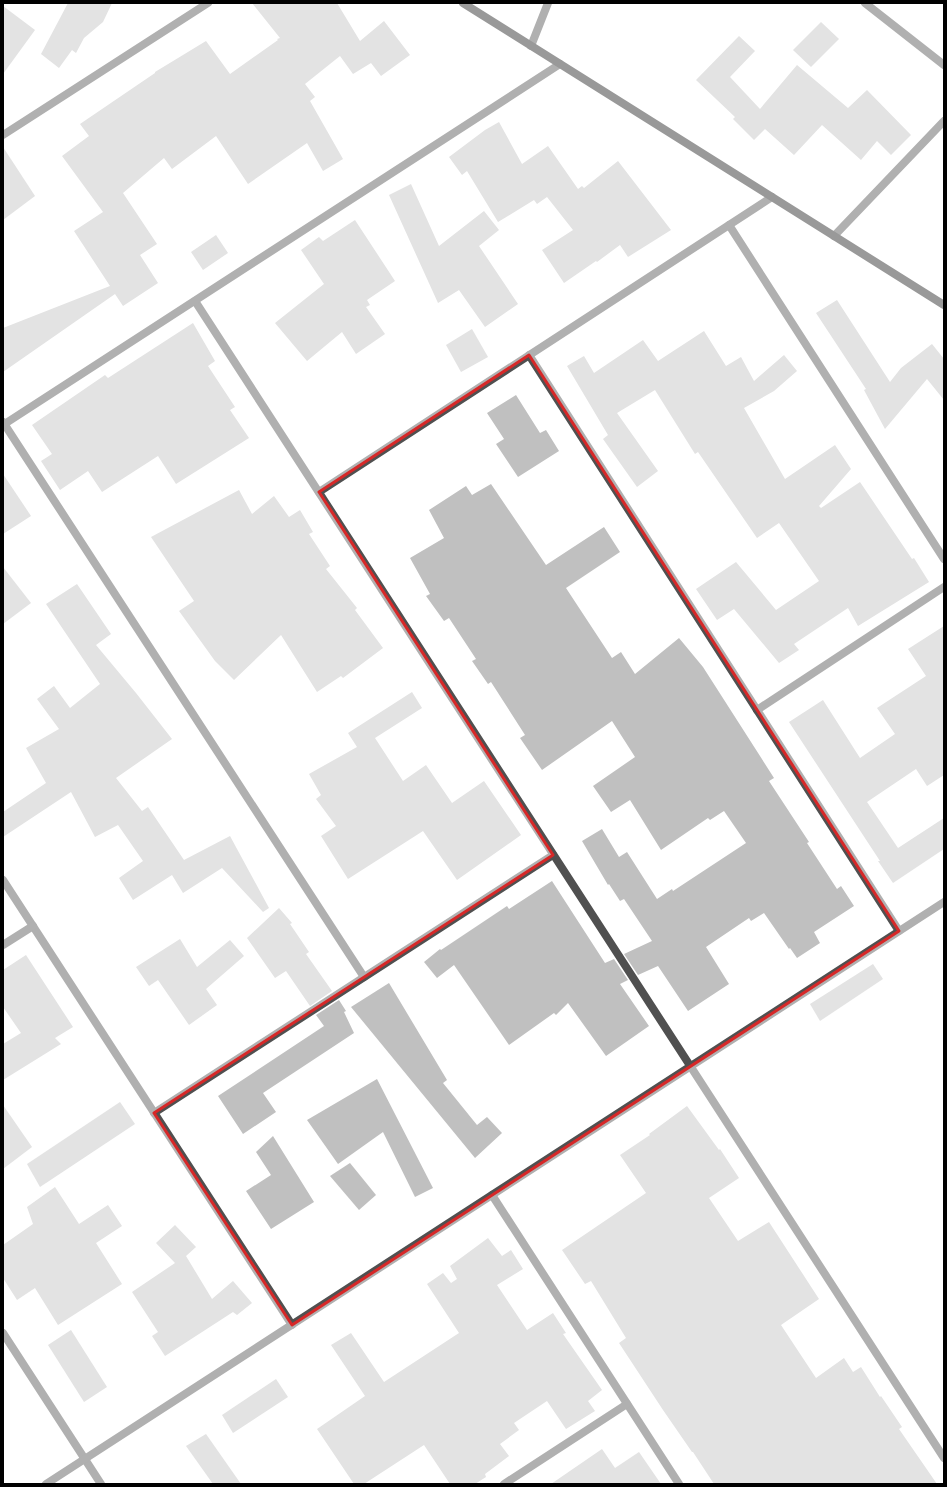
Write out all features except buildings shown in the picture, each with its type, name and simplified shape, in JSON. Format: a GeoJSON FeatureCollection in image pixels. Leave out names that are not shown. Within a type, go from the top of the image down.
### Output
{"type":"FeatureCollection","features":[{"type":"Feature","properties":{"kind":"street"},"geometry":{"type":"LineString","coordinates":[[3,135],[208,3]]}},
{"type":"Feature","properties":{"kind":"street"},"geometry":{"type":"LineString","coordinates":[[463,3],[944,305]]}},
{"type":"Feature","properties":{"kind":"street"},"geometry":{"type":"LineString","coordinates":[[531,46],[548,3]]}},
{"type":"Feature","properties":{"kind":"street"},"geometry":{"type":"LineString","coordinates":[[865,3],[944,65]]}},
{"type":"Feature","properties":{"kind":"street"},"geometry":{"type":"LineString","coordinates":[[364,977],[4,424],[560,64]]}},
{"type":"Feature","properties":{"kind":"street"},"geometry":{"type":"LineString","coordinates":[[834,236],[944,121]]}},
{"type":"Feature","properties":{"kind":"street"},"geometry":{"type":"LineString","coordinates":[[319,492],[772,197]]}},
{"type":"Feature","properties":{"kind":"street"},"geometry":{"type":"LineString","coordinates":[[729,225],[944,560]]}},
{"type":"Feature","properties":{"kind":"street"},"geometry":{"type":"LineString","coordinates":[[195,301],[944,1458]]}},
{"type":"Feature","properties":{"kind":"street"},"geometry":{"type":"LineString","coordinates":[[529,355],[899,931]]}},
{"type":"Feature","properties":{"kind":"street"},"geometry":{"type":"LineString","coordinates":[[757,710],[944,587]]}},
{"type":"Feature","properties":{"kind":"street"},"geometry":{"type":"LineString","coordinates":[[154,1113],[553,854]]}},
{"type":"Feature","properties":{"kind":"street"},"geometry":{"type":"LineString","coordinates":[[3,880],[292,1325]]}},
{"type":"Feature","properties":{"kind":"street"},"geometry":{"type":"LineString","coordinates":[[46,1484],[944,902]]}},
{"type":"Feature","properties":{"kind":"street"},"geometry":{"type":"LineString","coordinates":[[3,945],[33,926]]}},
{"type":"Feature","properties":{"kind":"street"},"geometry":{"type":"LineString","coordinates":[[492,1195],[679,1484]]}},
{"type":"Feature","properties":{"kind":"street"},"geometry":{"type":"LineString","coordinates":[[3,1333],[101,1484]]}},
{"type":"Feature","properties":{"kind":"street"},"geometry":{"type":"LineString","coordinates":[[504,1484],[627,1404]]}},
{"type":"Feature","properties":{"kind":"highlighted area"},"geometry":{"type":"Polygon","coordinates":[[[529,355],[899,931],[292,1325],[154,1113],[553,855],[319,492],[529,355]]]}}]}
